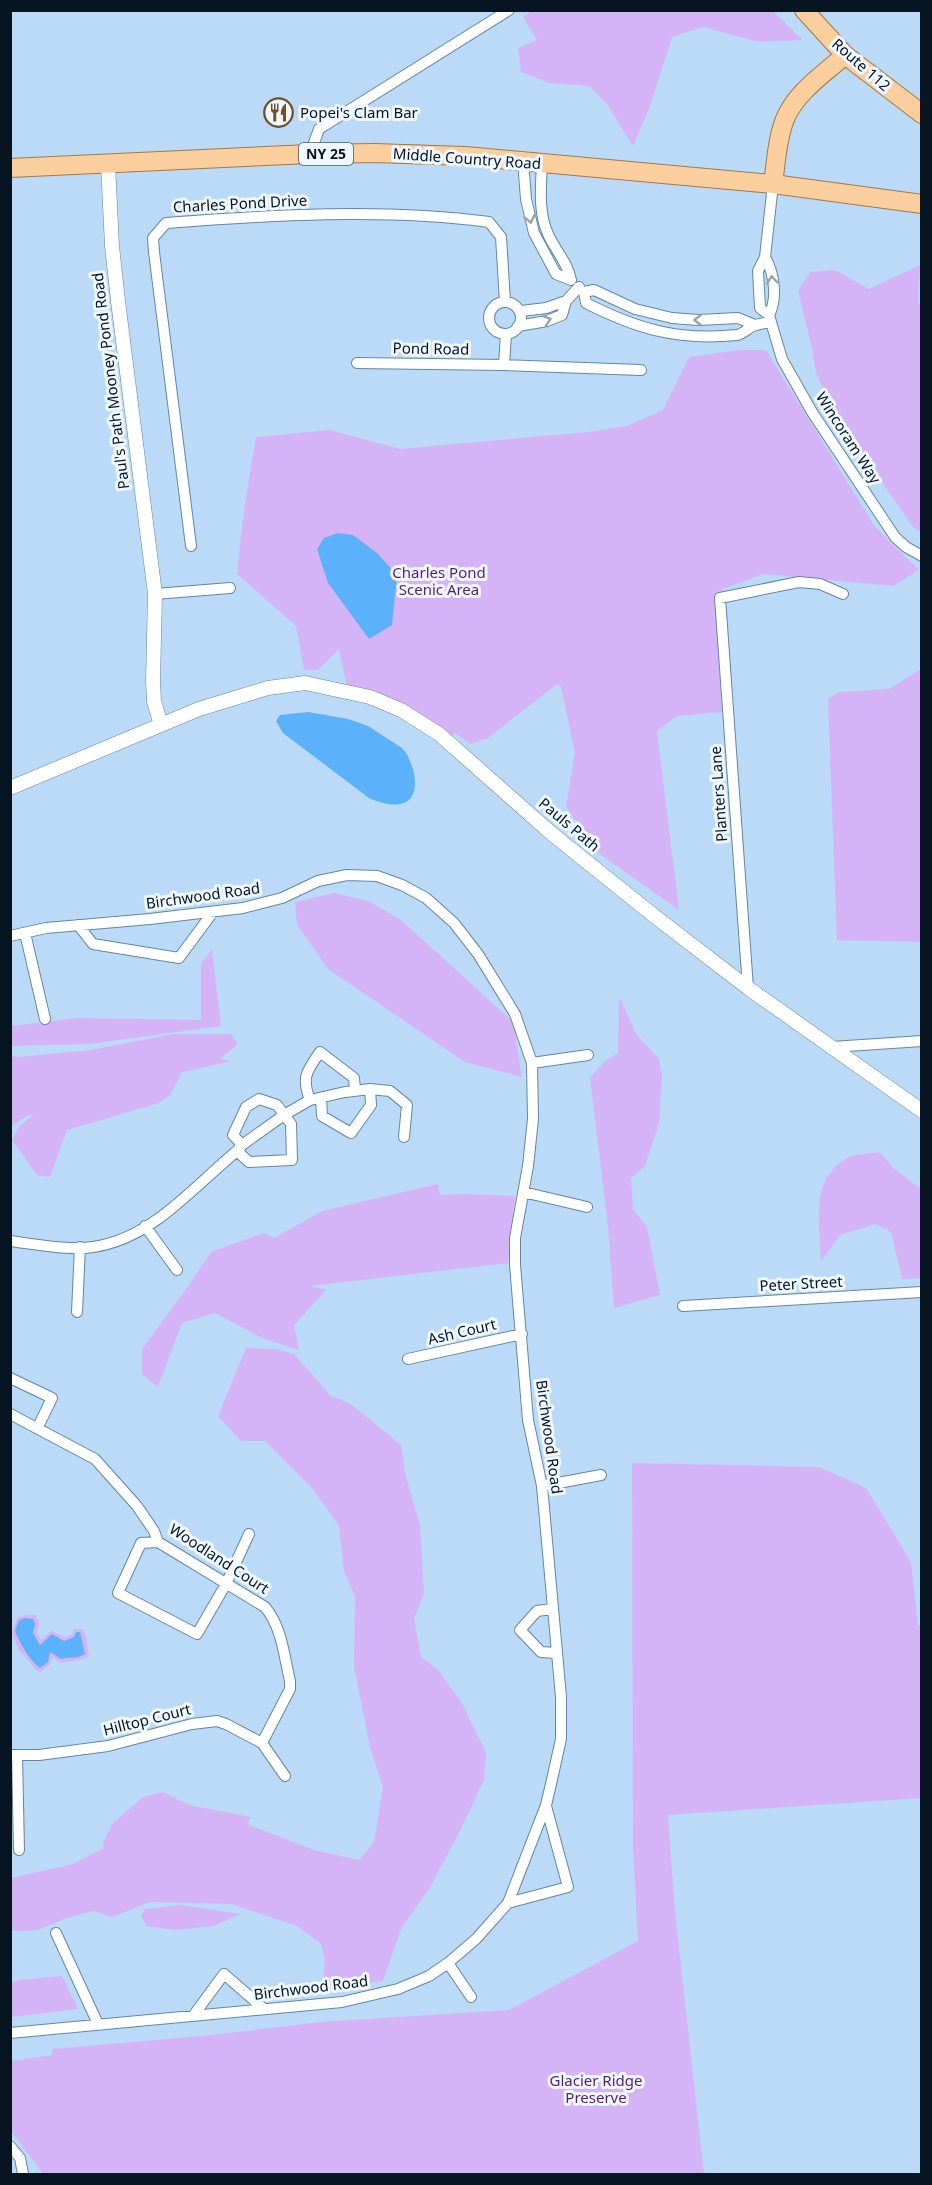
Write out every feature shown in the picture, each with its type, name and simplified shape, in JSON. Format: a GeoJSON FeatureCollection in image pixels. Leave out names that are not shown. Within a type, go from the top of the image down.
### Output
{"type":"FeatureCollection","features":[{"type":"Feature","properties":{"kind":"main road","name":"Route 112"},"geometry":{"type":"LineString","coordinates":[[804,10],[845,55],[921,114]]}},
{"type":"Feature","properties":{"kind":"main road"},"geometry":{"type":"LineString","coordinates":[[773,184],[782,130],[789,112],[799,97],[845,55]]}},
{"type":"Feature","properties":{"kind":"main road","name":"Middle Country Road"},"geometry":{"type":"LineString","coordinates":[[10,168],[310,154],[465,156],[773,184],[921,204]]}},
{"type":"Feature","properties":{"kind":"street"},"geometry":{"type":"LineString","coordinates":[[310,154],[319,129],[509,10]]}},
{"type":"Feature","properties":{"kind":"street"},"geometry":{"type":"LineString","coordinates":[[523,161],[526,199],[534,233],[556,274],[578,286],[594,290],[635,309],[672,318],[698,321],[738,318],[755,325]]}},
{"type":"Feature","properties":{"kind":"street"},"geometry":{"type":"LineString","coordinates":[[542,163],[540,199],[547,232],[586,303],[619,320],[653,331],[694,336],[740,334],[770,319]]}},
{"type":"Feature","properties":{"kind":"street","name":"Paul's Path Mooney Pond Road"},"geometry":{"type":"LineString","coordinates":[[108,164],[117,301],[155,594],[153,682],[154,701],[161,725]]}},
{"type":"Feature","properties":{"kind":"street","name":"Wincoram Way"},"geometry":{"type":"LineString","coordinates":[[773,184],[765,257],[758,271],[760,308],[770,319],[782,359],[812,412],[895,537],[906,548],[921,556]]}},
{"type":"Feature","properties":{"kind":"street","name":"Charles Pond Drive"},"geometry":{"type":"LineString","coordinates":[[191,546],[154,252],[153,238],[166,223],[233,218],[359,215],[462,218],[489,222],[501,237],[505,302]]}},
{"type":"Feature","properties":{"kind":"street"},"geometry":{"type":"LineString","coordinates":[[518,326],[547,321],[562,315],[566,301],[578,286]]}},
{"type":"Feature","properties":{"kind":"street"},"geometry":{"type":"LineString","coordinates":[[521,311],[546,308],[566,301]]}},
{"type":"Feature","properties":{"kind":"street"},"geometry":{"type":"LineString","coordinates":[[505,302],[513,304],[521,311],[522,320],[518,326],[506,334],[499,333],[489,320],[489,312],[495,305],[505,302]]}},
{"type":"Feature","properties":{"kind":"street"},"geometry":{"type":"LineString","coordinates":[[504,365],[506,334]]}},
{"type":"Feature","properties":{"kind":"street","name":"Pond Road"},"geometry":{"type":"LineString","coordinates":[[357,363],[641,370]]}},
{"type":"Feature","properties":{"kind":"street","name":"Planters Lane"},"geometry":{"type":"LineString","coordinates":[[748,988],[720,598],[799,582],[820,584],[843,594]]}},
{"type":"Feature","properties":{"kind":"street"},"geometry":{"type":"LineString","coordinates":[[155,594],[230,588]]}},
{"type":"Feature","properties":{"kind":"street","name":"Pauls Path"},"geometry":{"type":"LineString","coordinates":[[10,788],[199,709],[268,688],[305,683],[370,697],[401,710],[439,734],[551,833],[748,988],[921,1111]]}},
{"type":"Feature","properties":{"kind":"street","name":"Birchwood Road"},"geometry":{"type":"LineString","coordinates":[[10,936],[78,925],[243,908],[282,898],[318,881],[347,875],[377,876],[402,885],[426,898],[447,917],[478,954],[515,1014],[532,1063],[533,1119],[528,1166],[515,1238],[515,1265],[528,1420],[542,1486],[561,1697],[561,1739],[546,1805],[508,1902],[476,1939],[448,1964],[429,1976],[398,1989],[342,2002],[10,2033]]}},
{"type":"Feature","properties":{"kind":"street"},"geometry":{"type":"LineString","coordinates":[[78,925],[93,945],[179,958],[213,912]]}},
{"type":"Feature","properties":{"kind":"street"},"geometry":{"type":"LineString","coordinates":[[25,933],[45,1019]]}},
{"type":"Feature","properties":{"kind":"street"},"geometry":{"type":"LineString","coordinates":[[832,1047],[921,1041]]}},
{"type":"Feature","properties":{"kind":"street"},"geometry":{"type":"LineString","coordinates":[[355,1090],[354,1078],[320,1052],[306,1073],[305,1088],[315,1099],[322,1116],[351,1133],[371,1105],[370,1089]]}},
{"type":"Feature","properties":{"kind":"street"},"geometry":{"type":"LineString","coordinates":[[532,1063],[588,1055]]}},
{"type":"Feature","properties":{"kind":"street"},"geometry":{"type":"LineString","coordinates":[[10,1241],[93,1247],[109,1243],[146,1226],[176,1205],[239,1148],[284,1114],[315,1099],[355,1090],[390,1091],[407,1105],[404,1137]]}},
{"type":"Feature","properties":{"kind":"street"},"geometry":{"type":"LineString","coordinates":[[258,1099],[277,1105],[291,1124],[292,1160],[249,1162],[239,1148],[233,1135],[246,1107],[258,1099]]}},
{"type":"Feature","properties":{"kind":"street"},"geometry":{"type":"LineString","coordinates":[[523,1192],[587,1207]]}},
{"type":"Feature","properties":{"kind":"street"},"geometry":{"type":"LineString","coordinates":[[146,1226],[177,1270]]}},
{"type":"Feature","properties":{"kind":"street"},"geometry":{"type":"LineString","coordinates":[[77,1312],[80,1247]]}},
{"type":"Feature","properties":{"kind":"street","name":"Peter Street"},"geometry":{"type":"LineString","coordinates":[[683,1306],[921,1292]]}},
{"type":"Feature","properties":{"kind":"street","name":"Ash Court"},"geometry":{"type":"LineString","coordinates":[[408,1359],[522,1334]]}},
{"type":"Feature","properties":{"kind":"street"},"geometry":{"type":"LineString","coordinates":[[10,1378],[52,1398],[38,1427]]}},
{"type":"Feature","properties":{"kind":"street","name":"Woodland Court"},"geometry":{"type":"LineString","coordinates":[[10,1414],[94,1459],[137,1506],[154,1531],[158,1542],[265,1607],[273,1616],[280,1637],[290,1689],[262,1743]]}},
{"type":"Feature","properties":{"kind":"street"},"geometry":{"type":"LineString","coordinates":[[542,1486],[601,1475]]}},
{"type":"Feature","properties":{"kind":"street"},"geometry":{"type":"LineString","coordinates":[[158,1542],[141,1543],[118,1593],[197,1634],[226,1584],[249,1534]]}},
{"type":"Feature","properties":{"kind":"street"},"geometry":{"type":"LineString","coordinates":[[552,1610],[537,1611],[520,1630],[541,1652],[556,1653]]}},
{"type":"Feature","properties":{"kind":"street","name":"Hilltop Court"},"geometry":{"type":"LineString","coordinates":[[14,1755],[39,1755],[108,1746],[205,1721],[226,1724],[262,1743]]}},
{"type":"Feature","properties":{"kind":"street"},"geometry":{"type":"LineString","coordinates":[[262,1743],[285,1776]]}},
{"type":"Feature","properties":{"kind":"street"},"geometry":{"type":"LineString","coordinates":[[14,1755],[19,1850]]}},
{"type":"Feature","properties":{"kind":"street"},"geometry":{"type":"LineString","coordinates":[[508,1902],[568,1887],[546,1805]]}},
{"type":"Feature","properties":{"kind":"street"},"geometry":{"type":"LineString","coordinates":[[56,1933],[98,2024]]}},
{"type":"Feature","properties":{"kind":"street"},"geometry":{"type":"LineString","coordinates":[[448,1964],[471,1997]]}},
{"type":"Feature","properties":{"kind":"street"},"geometry":{"type":"LineString","coordinates":[[193,2016],[224,1974],[264,2009]]}},
{"type":"Feature","properties":{"kind":"street"},"geometry":{"type":"LineString","coordinates":[[10,2146],[20,2158],[23,2175]]}},
{"type":"Feature","properties":{"kind":"green space"},"geometry":{"type":"Polygon","coordinates":[[[532,11],[773,11],[802,40],[759,42],[703,27],[672,37],[650,106],[633,146],[607,104],[589,86],[549,83],[521,72],[518,48],[537,40],[523,17],[532,11]]]}},
{"type":"Feature","properties":{"kind":"green space"},"geometry":{"type":"Polygon","coordinates":[[[920,265],[918,303],[922,305],[921,532],[913,527],[835,414],[816,373],[798,291],[810,272],[835,270],[869,289],[920,265]]]}},
{"type":"Feature","properties":{"kind":"green space","name":"Charles Pond Scenic Area"},"geometry":{"type":"Polygon","coordinates":[[[738,350],[766,350],[875,527],[919,570],[893,586],[763,574],[723,589],[715,597],[722,712],[677,716],[657,731],[679,910],[601,855],[566,807],[575,753],[561,687],[557,684],[488,738],[470,744],[455,733],[447,741],[347,687],[339,649],[318,670],[304,670],[296,626],[237,574],[256,437],[330,430],[400,449],[588,432],[627,426],[663,410],[689,357],[738,350]]]}},
{"type":"Feature","properties":{"kind":"green space"},"geometry":{"type":"Polygon","coordinates":[[[921,669],[921,942],[837,940],[828,699],[839,692],[889,689],[921,669]]]}},
{"type":"Feature","properties":{"kind":"green space"},"geometry":{"type":"Polygon","coordinates":[[[335,893],[368,901],[400,919],[513,1022],[522,1077],[465,1062],[328,969],[297,925],[295,902],[335,893]]]}},
{"type":"Feature","properties":{"kind":"green space"},"geometry":{"type":"Polygon","coordinates":[[[212,949],[221,1026],[89,1044],[11,1046],[11,1026],[77,1018],[201,1020],[201,964],[212,949]]]}},
{"type":"Feature","properties":{"kind":"green space"},"geometry":{"type":"Polygon","coordinates":[[[619,997],[637,1035],[659,1059],[662,1076],[659,1123],[645,1166],[631,1178],[633,1209],[647,1227],[660,1295],[614,1308],[608,1226],[590,1078],[605,1061],[618,1053],[619,997]]]}},
{"type":"Feature","properties":{"kind":"green space"},"geometry":{"type":"Polygon","coordinates":[[[173,1034],[231,1034],[238,1044],[220,1059],[232,1061],[182,1072],[170,1095],[159,1103],[67,1130],[50,1177],[37,1175],[12,1140],[19,1127],[34,1114],[11,1126],[11,1056],[91,1050],[173,1034]]]}},
{"type":"Feature","properties":{"kind":"green space"},"geometry":{"type":"Polygon","coordinates":[[[880,1152],[893,1168],[921,1189],[921,1278],[902,1279],[891,1232],[875,1224],[840,1235],[821,1261],[820,1203],[827,1177],[851,1156],[880,1152]]]}},
{"type":"Feature","properties":{"kind":"green space"},"geometry":{"type":"Polygon","coordinates":[[[438,1184],[440,1195],[515,1196],[508,1263],[310,1286],[326,1290],[294,1325],[299,1350],[262,1338],[215,1313],[182,1323],[158,1387],[142,1374],[142,1349],[211,1252],[264,1233],[274,1238],[322,1211],[438,1184]]]}},
{"type":"Feature","properties":{"kind":"green space"},"geometry":{"type":"Polygon","coordinates":[[[246,1348],[275,1349],[294,1354],[330,1395],[352,1405],[401,1445],[406,1477],[420,1525],[424,1594],[414,1618],[421,1657],[438,1670],[462,1703],[486,1753],[484,1780],[429,1889],[401,1929],[383,1981],[322,1990],[325,1960],[321,1944],[297,1926],[231,1904],[150,1902],[112,1917],[93,1911],[64,1919],[38,1930],[11,1931],[11,1878],[73,1864],[104,1848],[103,1843],[112,1824],[143,1797],[163,1792],[189,1805],[251,1817],[247,1824],[314,1850],[359,1860],[374,1842],[383,1787],[370,1747],[354,1666],[355,1596],[344,1572],[339,1526],[313,1489],[265,1441],[241,1441],[218,1416],[246,1348]]]}},
{"type":"Feature","properties":{"kind":"green space","name":"Glacier Ridge Preserve"},"geometry":{"type":"Polygon","coordinates":[[[632,1463],[819,1467],[866,1488],[911,1562],[918,1625],[921,1626],[921,1798],[668,1815],[675,1912],[704,2174],[43,2174],[11,2131],[11,2061],[52,2055],[52,2049],[203,2036],[320,2022],[509,2010],[638,1941],[633,1849],[632,1463]]]}},
{"type":"Feature","properties":{"kind":"green space"},"geometry":{"type":"Polygon","coordinates":[[[36,1615],[39,1624],[37,1633],[41,1640],[51,1631],[65,1637],[71,1635],[74,1629],[82,1629],[86,1635],[89,1656],[61,1663],[52,1657],[50,1664],[41,1672],[37,1671],[18,1649],[12,1632],[17,1618],[36,1615]]]}},
{"type":"Feature","properties":{"kind":"green space"},"geometry":{"type":"Polygon","coordinates":[[[180,1905],[241,1914],[213,1926],[175,1930],[146,1926],[141,1915],[145,1909],[180,1905]]]}},
{"type":"Feature","properties":{"kind":"green space"},"geometry":{"type":"Polygon","coordinates":[[[62,1976],[78,2009],[11,2017],[11,1983],[62,1976]]]}},
{"type":"Feature","properties":{"kind":"water"},"geometry":{"type":"Polygon","coordinates":[[[338,533],[353,535],[377,553],[397,575],[392,625],[369,639],[328,583],[317,549],[324,538],[338,533]]]}},
{"type":"Feature","properties":{"kind":"water"},"geometry":{"type":"Polygon","coordinates":[[[308,712],[348,719],[368,726],[402,748],[413,769],[415,781],[411,798],[398,804],[389,804],[369,798],[283,733],[276,721],[280,715],[308,712]]]}},
{"type":"Feature","properties":{"kind":"water"},"geometry":{"type":"Polygon","coordinates":[[[33,1619],[35,1624],[33,1633],[40,1645],[52,1634],[64,1641],[74,1637],[76,1632],[80,1632],[85,1654],[61,1659],[50,1652],[48,1662],[40,1668],[26,1652],[15,1631],[19,1620],[33,1619]]]}},
{"type":"Feature","properties":{"kind":"place","name":"Popei's Clam Bar"},"geometry":{"type":"Point","coordinates":[279,113]}}]}
